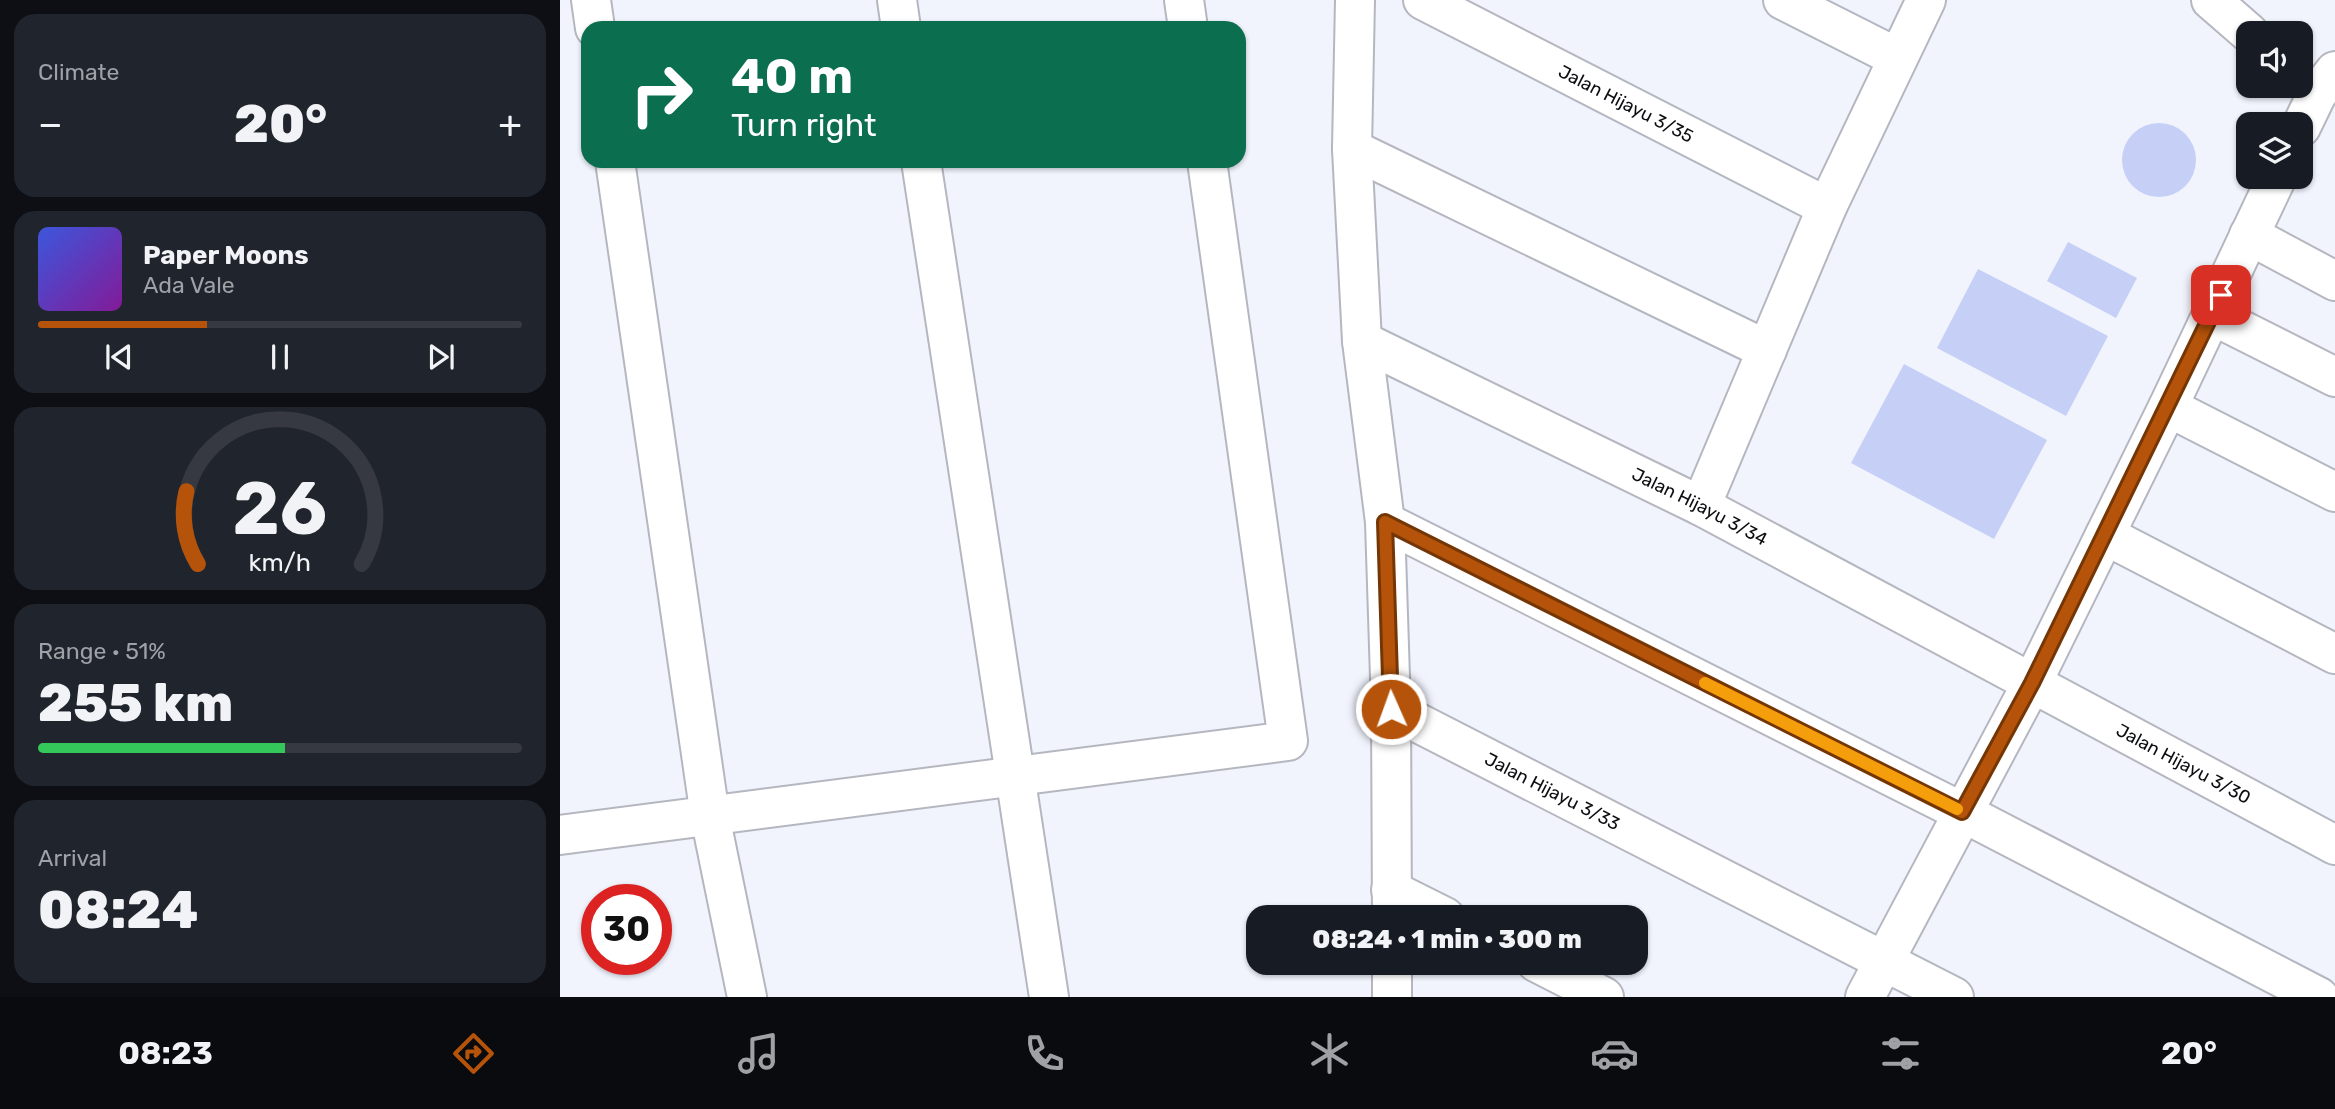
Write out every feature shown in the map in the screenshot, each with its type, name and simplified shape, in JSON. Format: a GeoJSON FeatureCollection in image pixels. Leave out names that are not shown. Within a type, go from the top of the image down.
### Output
{"type":"FeatureCollection","features":[{"type":"Feature","properties":{"kind":"street"},"geometry":{"type":"LineString","coordinates":[[591,0],[594,21]]}},
{"type":"Feature","properties":{"kind":"street"},"geometry":{"type":"LineString","coordinates":[[897,0],[900,21]]}},
{"type":"Feature","properties":{"kind":"street"},"geometry":{"type":"LineString","coordinates":[[1184,0],[1187,21]]}},
{"type":"Feature","properties":{"kind":"street"},"geometry":{"type":"LineString","coordinates":[[1355,0],[1352,149],[1362,341],[1385,522],[1391,709],[1392,903]]}},
{"type":"Feature","properties":{"kind":"street","name":"Jalan Hijayu 3/35"},"geometry":{"type":"LineString","coordinates":[[1423,0],[1827,207]]}},
{"type":"Feature","properties":{"kind":"street"},"geometry":{"type":"LineString","coordinates":[[1783,0],[1898,58]]}},
{"type":"Feature","properties":{"kind":"street"},"geometry":{"type":"LineString","coordinates":[[1701,506],[1827,207],[1926,0]]}},
{"type":"Feature","properties":{"kind":"street"},"geometry":{"type":"LineString","coordinates":[[2211,0],[2236,22]]}},
{"type":"Feature","properties":{"kind":"street"},"geometry":{"type":"LineString","coordinates":[[1352,149],[1767,350]]}},
{"type":"Feature","properties":{"kind":"street"},"geometry":{"type":"LineString","coordinates":[[616,168],[709,816],[747,997]]}},
{"type":"Feature","properties":{"kind":"street"},"geometry":{"type":"LineString","coordinates":[[922,168],[1049,997]]}},
{"type":"Feature","properties":{"kind":"street"},"geometry":{"type":"LineString","coordinates":[[560,835],[1288,741],[1208,168]]}},
{"type":"Feature","properties":{"kind":"street"},"geometry":{"type":"LineString","coordinates":[[1864,997],[2032,683],[2168,407],[2271,189]]}},
{"type":"Feature","properties":{"kind":"street"},"geometry":{"type":"LineString","coordinates":[[2249,235],[2335,281]]}},
{"type":"Feature","properties":{"kind":"street"},"geometry":{"type":"LineString","coordinates":[[2212,315],[2335,377]]}},
{"type":"Feature","properties":{"kind":"street","name":"Jalan Hijayu 3/34"},"geometry":{"type":"LineString","coordinates":[[1362,341],[1701,506],[2032,683]]}},
{"type":"Feature","properties":{"kind":"street"},"geometry":{"type":"LineString","coordinates":[[2168,407],[2335,492]]}},
{"type":"Feature","properties":{"kind":"street"},"geometry":{"type":"LineString","coordinates":[[1385,522],[1962,812],[2319,997]]}},
{"type":"Feature","properties":{"kind":"street"},"geometry":{"type":"LineString","coordinates":[[2105,535],[2335,654]]}},
{"type":"Feature","properties":{"kind":"street","name":"Jalan Hijayu 3/30"},"geometry":{"type":"LineString","coordinates":[[2032,683],[2335,845]]}},
{"type":"Feature","properties":{"kind":"street","name":"Jalan Hijayu 3/33"},"geometry":{"type":"LineString","coordinates":[[1391,709],[1955,997]]}},
{"type":"Feature","properties":{"kind":"street"},"geometry":{"type":"LineString","coordinates":[[1392,975],[1392,997]]}},
{"type":"Feature","properties":{"kind":"street"},"geometry":{"type":"LineString","coordinates":[[1561,975],[1604,997]]}},
{"type":"Feature","properties":{"kind":"shaded area"},"geometry":{"type":"Polygon","coordinates":[[[2159,123],[2180,129],[2190,139],[2196,160],[2190,181],[2180,191],[2159,197],[2138,191],[2128,181],[2122,160],[2128,139],[2138,129],[2159,123]]]}},
{"type":"Feature","properties":{"kind":"shaded area"},"geometry":{"type":"Polygon","coordinates":[[[2068,242],[2137,278],[2116,318],[2047,281],[2068,242]]]}},
{"type":"Feature","properties":{"kind":"shaded area"},"geometry":{"type":"Polygon","coordinates":[[[1978,269],[2108,336],[2066,416],[1937,348],[1978,269]]]}},
{"type":"Feature","properties":{"kind":"shaded area"},"geometry":{"type":"Polygon","coordinates":[[[1904,364],[2047,440],[1994,539],[1851,463],[1904,364]]]}},
{"type":"Feature","properties":{"kind":"slow traffic"},"geometry":{"type":"LineString","coordinates":[[1705,683],[1957,809]]}},
{"type":"Feature","properties":{"kind":"route"},"geometry":{"type":"LineString","coordinates":[[1391,709],[1385,522],[1962,812],[2032,683],[2221,295]]}}]}
